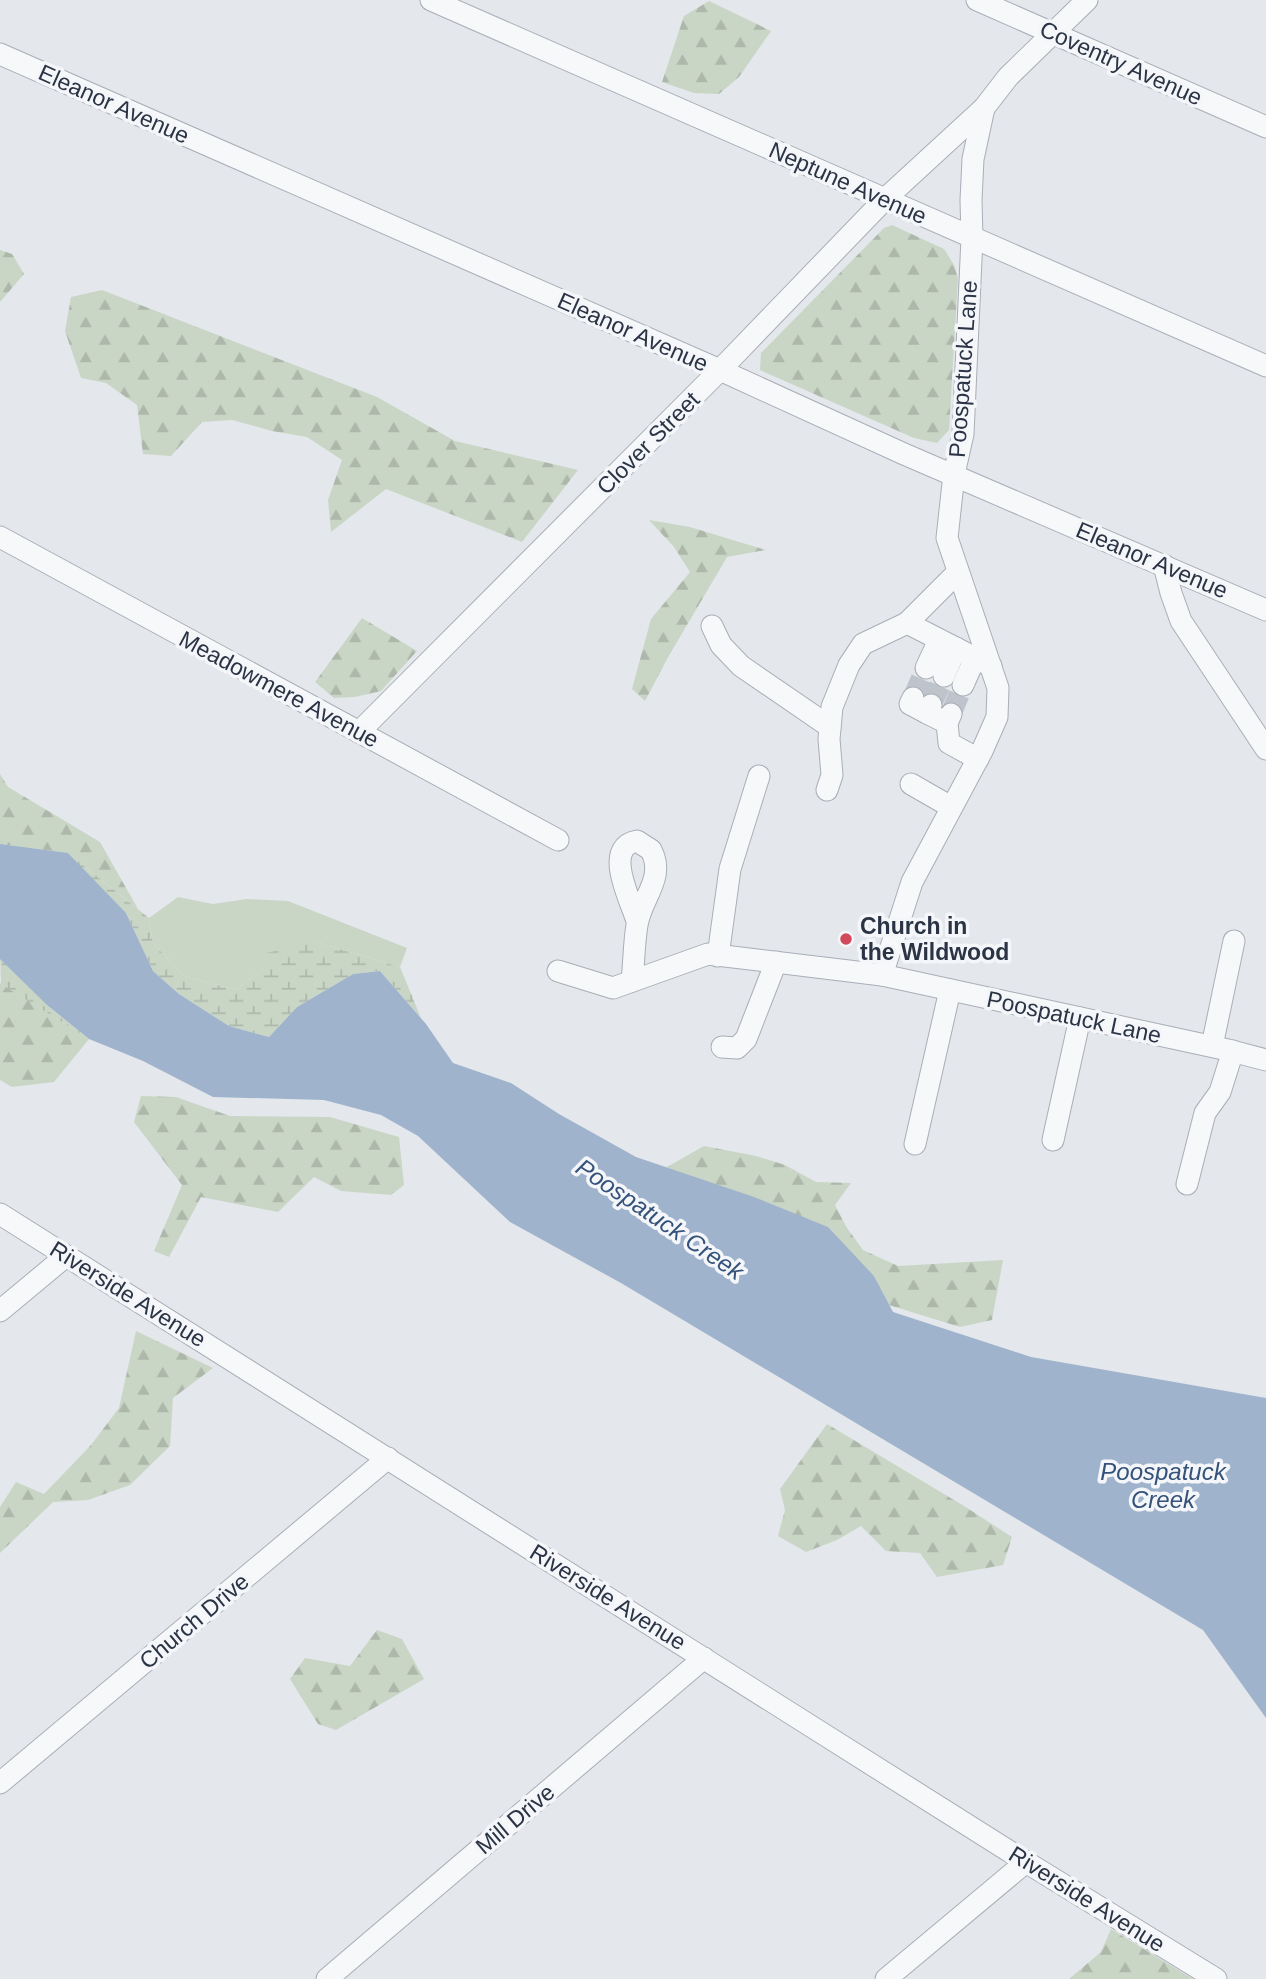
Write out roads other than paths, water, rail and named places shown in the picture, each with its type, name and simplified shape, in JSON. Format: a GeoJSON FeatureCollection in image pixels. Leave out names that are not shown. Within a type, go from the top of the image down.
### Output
{"type":"FeatureCollection","features":[{"type":"Feature","properties":{"kind":"street","name":"Neptune Avenue"},"geometry":{"type":"LineString","coordinates":[[431,0],[1266,366]]}},
{"type":"Feature","properties":{"kind":"street","name":"Coventry Avenue"},"geometry":{"type":"LineString","coordinates":[[977,0],[1266,127]]}},
{"type":"Feature","properties":{"kind":"street"},"geometry":{"type":"LineString","coordinates":[[1053,33],[1087,0]]}},
{"type":"Feature","properties":{"kind":"street","name":"Clover Street"},"geometry":{"type":"LineString","coordinates":[[359,732],[720,370],[885,199],[984,108],[1008,77],[1053,33]]}},
{"type":"Feature","properties":{"kind":"street","name":"Eleanor Avenue"},"geometry":{"type":"LineString","coordinates":[[0,54],[720,370],[904,454],[1266,610]]}},
{"type":"Feature","properties":{"kind":"street","name":"Poospatuck Lane"},"geometry":{"type":"LineString","coordinates":[[882,975],[912,882],[978,759],[997,717],[998,688],[965,653],[958,572],[947,538],[954,474],[963,434],[973,159],[984,108]]}},
{"type":"Feature","properties":{"kind":"street","name":"Meadowmere Avenue"},"geometry":{"type":"LineString","coordinates":[[0,537],[558,840]]}},
{"type":"Feature","properties":{"kind":"street"},"geometry":{"type":"LineString","coordinates":[[1164,565],[1181,621],[1266,749]]}},
{"type":"Feature","properties":{"kind":"street"},"geometry":{"type":"LineString","coordinates":[[827,790],[832,775],[832,707],[849,665],[863,644],[907,623],[958,572]]}},
{"type":"Feature","properties":{"kind":"street"},"geometry":{"type":"LineString","coordinates":[[907,623],[965,653]]}},
{"type":"Feature","properties":{"kind":"street"},"geometry":{"type":"LineString","coordinates":[[712,626],[721,645],[741,666],[830,727]]}},
{"type":"Feature","properties":{"kind":"street"},"geometry":{"type":"LineString","coordinates":[[965,653],[945,676],[965,653]]}},
{"type":"Feature","properties":{"kind":"street"},"geometry":{"type":"LineString","coordinates":[[924,705],[949,719],[949,743],[978,759]]}},
{"type":"Feature","properties":{"kind":"street"},"geometry":{"type":"LineString","coordinates":[[713,955],[730,869],[759,776]]}},
{"type":"Feature","properties":{"kind":"street"},"geometry":{"type":"LineString","coordinates":[[911,784],[951,807]]}},
{"type":"Feature","properties":{"kind":"street"},"geometry":{"type":"LineString","coordinates":[[632,981],[637,921]]}},
{"type":"Feature","properties":{"kind":"street"},"geometry":{"type":"LineString","coordinates":[[1212,1046],[1234,942]]}},
{"type":"Feature","properties":{"kind":"street","name":"Poospatuck Lane"},"geometry":{"type":"LineString","coordinates":[[558,971],[613,988],[713,955],[882,975],[1266,1060]]}},
{"type":"Feature","properties":{"kind":"street"},"geometry":{"type":"LineString","coordinates":[[722,1047],[737,1048],[746,1039],[776,962]]}},
{"type":"Feature","properties":{"kind":"street"},"geometry":{"type":"LineString","coordinates":[[915,1144],[950,990]]}},
{"type":"Feature","properties":{"kind":"street"},"geometry":{"type":"LineString","coordinates":[[1053,1140],[1080,1018]]}},
{"type":"Feature","properties":{"kind":"street"},"geometry":{"type":"LineString","coordinates":[[1187,1184],[1205,1113],[1220,1092],[1233,1051]]}},
{"type":"Feature","properties":{"kind":"street","name":"Riverside Avenue"},"geometry":{"type":"LineString","coordinates":[[0,1214],[1026,1862],[1216,1979]]}},
{"type":"Feature","properties":{"kind":"street"},"geometry":{"type":"LineString","coordinates":[[0,1311],[66,1256]]}},
{"type":"Feature","properties":{"kind":"street","name":"Church Drive"},"geometry":{"type":"LineString","coordinates":[[0,1783],[388,1458]]}},
{"type":"Feature","properties":{"kind":"street","name":"Mill Drive"},"geometry":{"type":"LineString","coordinates":[[327,1979],[704,1658]]}},
{"type":"Feature","properties":{"kind":"street"},"geometry":{"type":"LineString","coordinates":[[886,1979],[1026,1862]]}},
{"type":"Feature","properties":{"kind":"water","name":"Poospatuck Creek"},"geometry":{"type":"Polygon","coordinates":[[[0,844],[68,853],[126,913],[153,971],[179,994],[229,1026],[269,1037],[297,1007],[353,974],[380,971],[426,1024],[453,1063],[511,1083],[559,1114],[636,1157],[754,1197],[828,1227],[874,1276],[893,1312],[1031,1357],[1266,1398],[1266,1718],[1203,1630],[621,1283],[510,1222],[418,1136],[381,1115],[324,1100],[213,1097],[143,1061],[89,1039],[47,1005],[0,959],[0,844]]]}},
{"type":"Feature","properties":{"kind":"tunnel"},"geometry":{"type":"LineString","coordinates":[[913,698],[926,668]]}},
{"type":"Feature","properties":{"kind":"tunnel"},"geometry":{"type":"LineString","coordinates":[[931,705],[944,676]]}},
{"type":"Feature","properties":{"kind":"tunnel"},"geometry":{"type":"LineString","coordinates":[[951,714],[963,685]]}},
{"type":"Feature","properties":{"kind":"place","name":"Church in the Wildwood"},"geometry":{"type":"Point","coordinates":[846,939]}}]}
